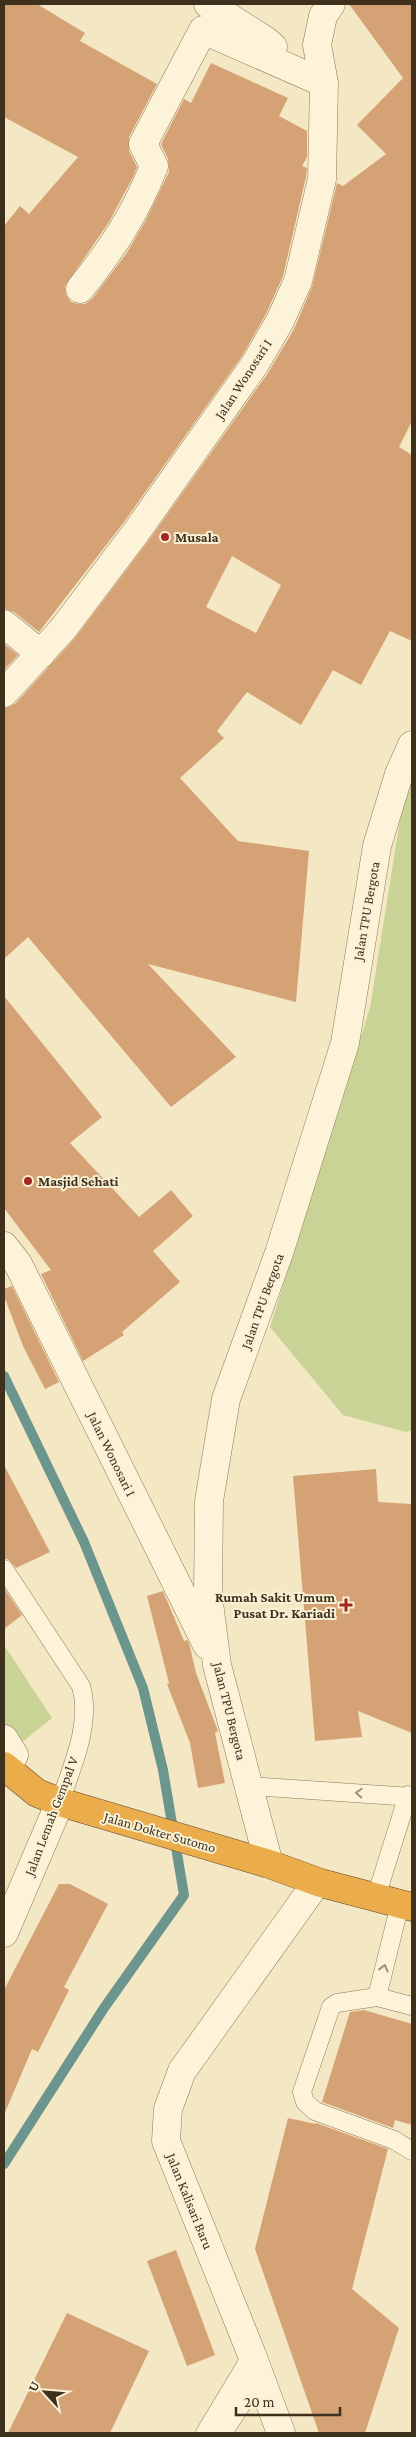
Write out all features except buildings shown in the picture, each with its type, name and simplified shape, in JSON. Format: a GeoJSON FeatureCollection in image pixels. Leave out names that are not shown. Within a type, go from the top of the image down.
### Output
{"type":"FeatureCollection","features":[{"type":"Feature","properties":{"kind":"highway","name":"Jalan Dokter Sutomo"},"geometry":{"type":"LineString","coordinates":[[5,1767],[37,1793],[60,1802],[108,1818],[268,1864],[400,1907]]}},
{"type":"Feature","properties":{"kind":"street"},"geometry":{"type":"LineString","coordinates":[[208,4],[265,40],[296,72]]}},
{"type":"Feature","properties":{"kind":"street","name":"Jalan Wonosari I"},"geometry":{"type":"LineString","coordinates":[[4,693],[63,629],[137,531],[255,364],[280,322],[298,281],[322,179],[324,83],[317,45],[323,16],[331,4]]}},
{"type":"Feature","properties":{"kind":"street"},"geometry":{"type":"LineString","coordinates":[[80,289],[111,251],[135,211],[154,166],[143,144],[203,30],[324,83]]}},
{"type":"Feature","properties":{"kind":"street"},"geometry":{"type":"LineString","coordinates":[[4,624],[40,654]]}},
{"type":"Feature","properties":{"kind":"street","name":"Jalan TPU Bergota"},"geometry":{"type":"LineString","coordinates":[[268,1864],[217,1665],[208,1595],[210,1501],[226,1399],[279,1253],[345,1043],[377,846],[399,774],[412,745]]}},
{"type":"Feature","properties":{"kind":"street","name":"Jalan Wonosari I"},"geometry":{"type":"LineString","coordinates":[[4,1246],[18,1264],[217,1665]]}},
{"type":"Feature","properties":{"kind":"street","name":"Jalan Dokter Sutomo"},"geometry":{"type":"LineString","coordinates":[[4,1739],[14,1755],[5,1767]]}},
{"type":"Feature","properties":{"kind":"street","name":"Jalan Lemah Gempal V"},"geometry":{"type":"LineString","coordinates":[[4,1933],[60,1802]]}},
{"type":"Feature","properties":{"kind":"street","name":"Jalan Kalisari Baru"},"geometry":{"type":"LineString","coordinates":[[281,2433],[166,2141],[168,2109],[182,2072],[319,1882]]}},
{"type":"Feature","properties":{"kind":"lane","name":"Jalan Lemah Gempal V"},"geometry":{"type":"LineString","coordinates":[[4,1569],[81,1686],[86,1700],[78,1747],[60,1802]]}},
{"type":"Feature","properties":{"kind":"lane"},"geometry":{"type":"LineString","coordinates":[[249,1786],[410,1796],[400,1907],[377,1997]]}},
{"type":"Feature","properties":{"kind":"lane"},"geometry":{"type":"LineString","coordinates":[[412,2006],[377,1997],[337,2003],[331,2007],[302,2092],[305,2102],[315,2111],[394,2140],[412,2150]]}},
{"type":"Feature","properties":{"kind":"lane"},"geometry":{"type":"LineString","coordinates":[[205,2433],[256,2366]]}},
{"type":"Feature","properties":{"kind":"lane"},"geometry":{"type":"LineString","coordinates":[[223,2433],[256,2366]]}},
{"type":"Feature","properties":{"kind":"green space"},"geometry":{"type":"Polygon","coordinates":[[[412,768],[412,1430],[406,1432],[343,1415],[270,1327],[370,1008],[406,782],[412,768]]]}},
{"type":"Feature","properties":{"kind":"green space"},"geometry":{"type":"Polygon","coordinates":[[[4,1645],[52,1718],[5,1756],[4,1753],[4,1645]]]}},
{"type":"Feature","properties":{"kind":"waterway"},"geometry":{"type":"LineString","coordinates":[[4,1376],[84,1542],[143,1688],[163,1770],[184,1895],[104,2008],[4,2164]]}},
{"type":"Feature","properties":{"kind":"place","name":"Musala"},"geometry":{"type":"Point","coordinates":[165,537]}},
{"type":"Feature","properties":{"kind":"place","name":"Masjid Sehati"},"geometry":{"type":"Point","coordinates":[28,1181]}},
{"type":"Feature","properties":{"kind":"place","name":"Rumah Sakit Umum Pusat Dr. Kariadi"},"geometry":{"type":"Point","coordinates":[346,1605]}}]}
